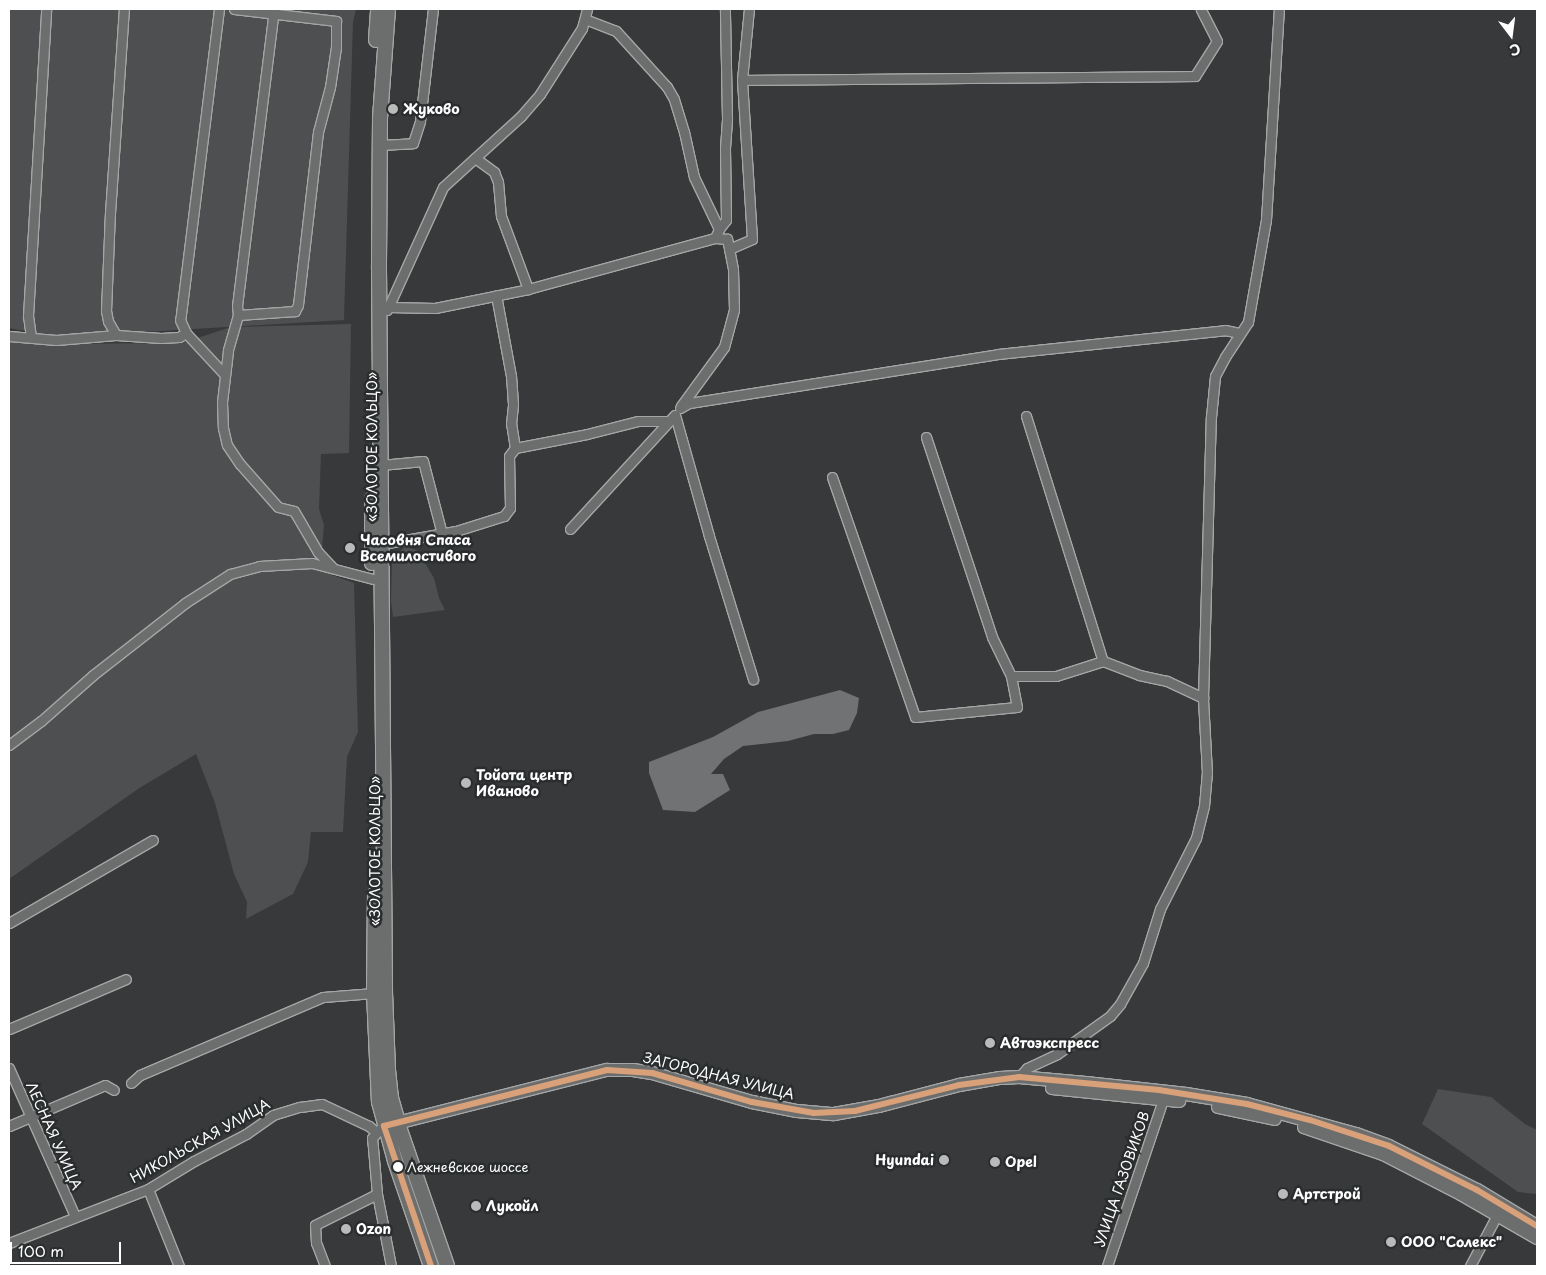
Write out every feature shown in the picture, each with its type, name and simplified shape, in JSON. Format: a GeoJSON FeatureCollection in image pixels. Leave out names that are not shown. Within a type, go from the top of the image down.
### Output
{"type":"FeatureCollection","features":[{"type":"Feature","properties":{"kind":"highway","name":"«ЗОЛОТОЕ КОЛЬЦО»"},"geometry":{"type":"LineString","coordinates":[[378,9],[371,145],[382,544],[378,996]]}},
{"type":"Feature","properties":{"kind":"highway","name":"«ЗОЛОТОЕ КОЛЬЦО»"},"geometry":{"type":"LineString","coordinates":[[378,996],[373,579],[375,328],[380,144],[388,9]]}},
{"type":"Feature","properties":{"kind":"highway"},"geometry":{"type":"LineString","coordinates":[[378,996],[377,1076],[389,1129],[431,1266]]}},
{"type":"Feature","properties":{"kind":"highway"},"geometry":{"type":"LineString","coordinates":[[389,1129],[447,1266]]}},
{"type":"Feature","properties":{"kind":"main road","name":"ЗАГОРОДНАЯ УЛИЦА"},"geometry":{"type":"LineString","coordinates":[[389,1129],[620,1076],[641,1078],[745,1108],[810,1121],[844,1121],[1019,1081]]}},
{"type":"Feature","properties":{"kind":"main road"},"geometry":{"type":"LineString","coordinates":[[1019,1081],[1163,1100],[1270,1118],[1347,1140],[1383,1154],[1537,1238]]}},
{"type":"Feature","properties":{"kind":"main road"},"geometry":{"type":"LineString","coordinates":[[1019,1081],[1186,1094],[1247,1104],[1310,1120],[1389,1146],[1477,1190],[1537,1226]]}},
{"type":"Feature","properties":{"kind":"street"},"geometry":{"type":"LineString","coordinates":[[31,337],[28,308],[46,9]]}},
{"type":"Feature","properties":{"kind":"street"},"geometry":{"type":"LineString","coordinates":[[116,335],[108,321],[106,310],[110,214],[122,73],[124,9]]}},
{"type":"Feature","properties":{"kind":"street"},"geometry":{"type":"LineString","coordinates":[[219,9],[180,320],[186,333],[225,375]]}},
{"type":"Feature","properties":{"kind":"street"},"geometry":{"type":"LineString","coordinates":[[234,9],[274,11],[336,21],[336,47],[330,87],[318,132],[298,306],[295,312],[238,315]]}},
{"type":"Feature","properties":{"kind":"street"},"geometry":{"type":"LineString","coordinates":[[380,144],[413,144],[420,121],[433,9]]}},
{"type":"Feature","properties":{"kind":"street"},"geometry":{"type":"LineString","coordinates":[[375,328],[388,307],[443,187],[521,116],[540,94],[582,28],[587,9]]}},
{"type":"Feature","properties":{"kind":"street"},"geometry":{"type":"LineString","coordinates":[[388,307],[436,308],[528,289],[717,234],[726,220],[725,148],[728,118],[725,9]]}},
{"type":"Feature","properties":{"kind":"street"},"geometry":{"type":"LineString","coordinates":[[729,249],[752,239],[742,80],[749,9]]}},
{"type":"Feature","properties":{"kind":"street"},"geometry":{"type":"LineString","coordinates":[[742,80],[1195,76],[1217,41],[1201,9]]}},
{"type":"Feature","properties":{"kind":"street"},"geometry":{"type":"LineString","coordinates":[[1019,1081],[1027,1068],[1057,1054],[1110,1016],[1132,984],[1143,963],[1160,909],[1196,838],[1204,806],[1207,773],[1203,698],[1211,418],[1216,376],[1239,333],[1248,322],[1266,220],[1279,9]]}},
{"type":"Feature","properties":{"kind":"street"},"geometry":{"type":"LineString","coordinates":[[274,11],[237,306],[238,315],[228,351],[225,375],[222,428],[226,445],[240,464],[278,508],[294,511],[318,552],[332,567]]}},
{"type":"Feature","properties":{"kind":"street"},"geometry":{"type":"LineString","coordinates":[[382,544],[442,534],[504,516],[510,508],[509,456],[515,448],[587,434],[638,421],[675,415],[724,347],[734,310],[735,297],[727,239],[717,234],[694,178],[684,132],[674,99],[667,86],[616,31],[585,19]]}},
{"type":"Feature","properties":{"kind":"street"},"geometry":{"type":"LineString","coordinates":[[475,158],[494,172],[498,182],[501,216],[528,289]]}},
{"type":"Feature","properties":{"kind":"street"},"geometry":{"type":"LineString","coordinates":[[496,295],[511,376],[513,404],[511,424],[515,448]]}},
{"type":"Feature","properties":{"kind":"street"},"geometry":{"type":"LineString","coordinates":[[570,529],[675,415],[689,403],[998,354],[1225,330],[1239,333]]}},
{"type":"Feature","properties":{"kind":"street"},"geometry":{"type":"LineString","coordinates":[[9,336],[56,340],[116,335],[179,337],[186,333]]}},
{"type":"Feature","properties":{"kind":"street"},"geometry":{"type":"LineString","coordinates":[[675,415],[709,536],[753,679]]}},
{"type":"Feature","properties":{"kind":"street"},"geometry":{"type":"LineString","coordinates":[[1026,416],[1103,661]]}},
{"type":"Feature","properties":{"kind":"street"},"geometry":{"type":"LineString","coordinates":[[832,476],[915,717],[1017,706],[1011,676],[992,637],[926,437]]}},
{"type":"Feature","properties":{"kind":"street"},"geometry":{"type":"LineString","coordinates":[[381,465],[423,461],[442,534]]}},
{"type":"Feature","properties":{"kind":"street"},"geometry":{"type":"LineString","coordinates":[[9,745],[41,721],[93,675],[185,603],[230,574],[259,566],[285,563],[312,563],[373,579]]}},
{"type":"Feature","properties":{"kind":"street"},"geometry":{"type":"LineString","coordinates":[[1011,676],[1056,676],[1103,661],[1139,675],[1167,681],[1203,698]]}},
{"type":"Feature","properties":{"kind":"street"},"geometry":{"type":"LineString","coordinates":[[9,923],[153,840]]}},
{"type":"Feature","properties":{"kind":"street"},"geometry":{"type":"LineString","coordinates":[[9,1029],[126,979]]}},
{"type":"Feature","properties":{"kind":"street"},"geometry":{"type":"LineString","coordinates":[[131,1083],[140,1075],[219,1040],[323,998],[378,996]]}},
{"type":"Feature","properties":{"kind":"street","name":"ЛЕСНАЯ УЛИЦА"},"geometry":{"type":"LineString","coordinates":[[9,1068],[75,1216]]}},
{"type":"Feature","properties":{"kind":"street"},"geometry":{"type":"LineString","coordinates":[[9,1126],[105,1084],[114,1090]]}},
{"type":"Feature","properties":{"kind":"street","name":"УЛИЦА ГАЗОВИКОВ"},"geometry":{"type":"LineString","coordinates":[[1107,1266],[1163,1100]]}},
{"type":"Feature","properties":{"kind":"street","name":"НИКОЛЬСКАЯ УЛИЦА"},"geometry":{"type":"LineString","coordinates":[[9,1243],[148,1188],[246,1134],[273,1115],[300,1107],[322,1104],[369,1126],[389,1129]]}},
{"type":"Feature","properties":{"kind":"street"},"geometry":{"type":"LineString","coordinates":[[389,1129],[372,1138],[377,1194],[391,1266]]}},
{"type":"Feature","properties":{"kind":"street"},"geometry":{"type":"LineString","coordinates":[[148,1188],[179,1266]]}},
{"type":"Feature","properties":{"kind":"street"},"geometry":{"type":"LineString","coordinates":[[325,1266],[316,1243],[315,1225],[377,1194]]}},
{"type":"Feature","properties":{"kind":"street"},"geometry":{"type":"LineString","coordinates":[[1470,1266],[1496,1215]]}},
{"type":"Feature","properties":{"kind":"shaded area"},"geometry":{"type":"Polygon","coordinates":[[[9,9],[356,9],[353,22],[344,320],[60,337],[9,328],[9,9]]]}},
{"type":"Feature","properties":{"kind":"shaded area"},"geometry":{"type":"Polygon","coordinates":[[[351,324],[349,453],[321,454],[319,509],[324,525],[321,560],[332,575],[354,583],[358,732],[347,757],[343,832],[311,832],[308,862],[293,894],[246,919],[247,902],[234,874],[215,803],[196,754],[138,789],[9,879],[9,342],[45,344],[182,343],[231,327],[351,324]]]}},
{"type":"Feature","properties":{"kind":"shaded area"},"geometry":{"type":"Polygon","coordinates":[[[405,547],[417,550],[434,578],[439,598],[445,610],[393,617],[391,601],[392,558],[405,547]]]}},
{"type":"Feature","properties":{"kind":"shaded area"},"geometry":{"type":"Polygon","coordinates":[[[840,690],[859,698],[857,713],[849,730],[833,734],[814,734],[788,741],[743,746],[724,759],[711,774],[723,774],[730,790],[695,812],[663,810],[649,773],[649,762],[713,737],[758,712],[840,690]]]}},
{"type":"Feature","properties":{"kind":"shaded area"},"geometry":{"type":"Polygon","coordinates":[[[1438,1089],[1491,1097],[1525,1124],[1537,1130],[1537,1194],[1518,1192],[1422,1124],[1438,1089]]]}},
{"type":"Feature","properties":{"kind":"transit line"},"geometry":{"type":"LineString","coordinates":[[431,1266],[384,1126],[607,1070],[652,1073],[752,1102],[814,1113],[855,1111],[959,1085],[1019,1077],[1159,1090],[1247,1104],[1310,1120],[1389,1146],[1477,1190],[1537,1226]]}},
{"type":"Feature","properties":{"kind":"place","name":"Жуково"},"geometry":{"type":"Point","coordinates":[393,109]}},
{"type":"Feature","properties":{"kind":"place","name":"Часовня Спаса Всемилостивого"},"geometry":{"type":"Point","coordinates":[350,548]}},
{"type":"Feature","properties":{"kind":"place","name":"Тойота центр Иваново"},"geometry":{"type":"Point","coordinates":[466,783]}},
{"type":"Feature","properties":{"kind":"place","name":"Автоэкспресс"},"geometry":{"type":"Point","coordinates":[990,1043]}},
{"type":"Feature","properties":{"kind":"place","name":"Hyundai"},"geometry":{"type":"Point","coordinates":[944,1160]}},
{"type":"Feature","properties":{"kind":"place","name":"Opel"},"geometry":{"type":"Point","coordinates":[995,1162]}},
{"type":"Feature","properties":{"kind":"place","name":"Лежневское шоссе"},"geometry":{"type":"Point","coordinates":[398,1167]}},
{"type":"Feature","properties":{"kind":"place","name":"Артстрой"},"geometry":{"type":"Point","coordinates":[1283,1194]}},
{"type":"Feature","properties":{"kind":"place","name":"Лукойл"},"geometry":{"type":"Point","coordinates":[476,1206]}},
{"type":"Feature","properties":{"kind":"place","name":"Ozon"},"geometry":{"type":"Point","coordinates":[346,1229]}},
{"type":"Feature","properties":{"kind":"place","name":"ООО \"Солекс\""},"geometry":{"type":"Point","coordinates":[1391,1242]}}]}
